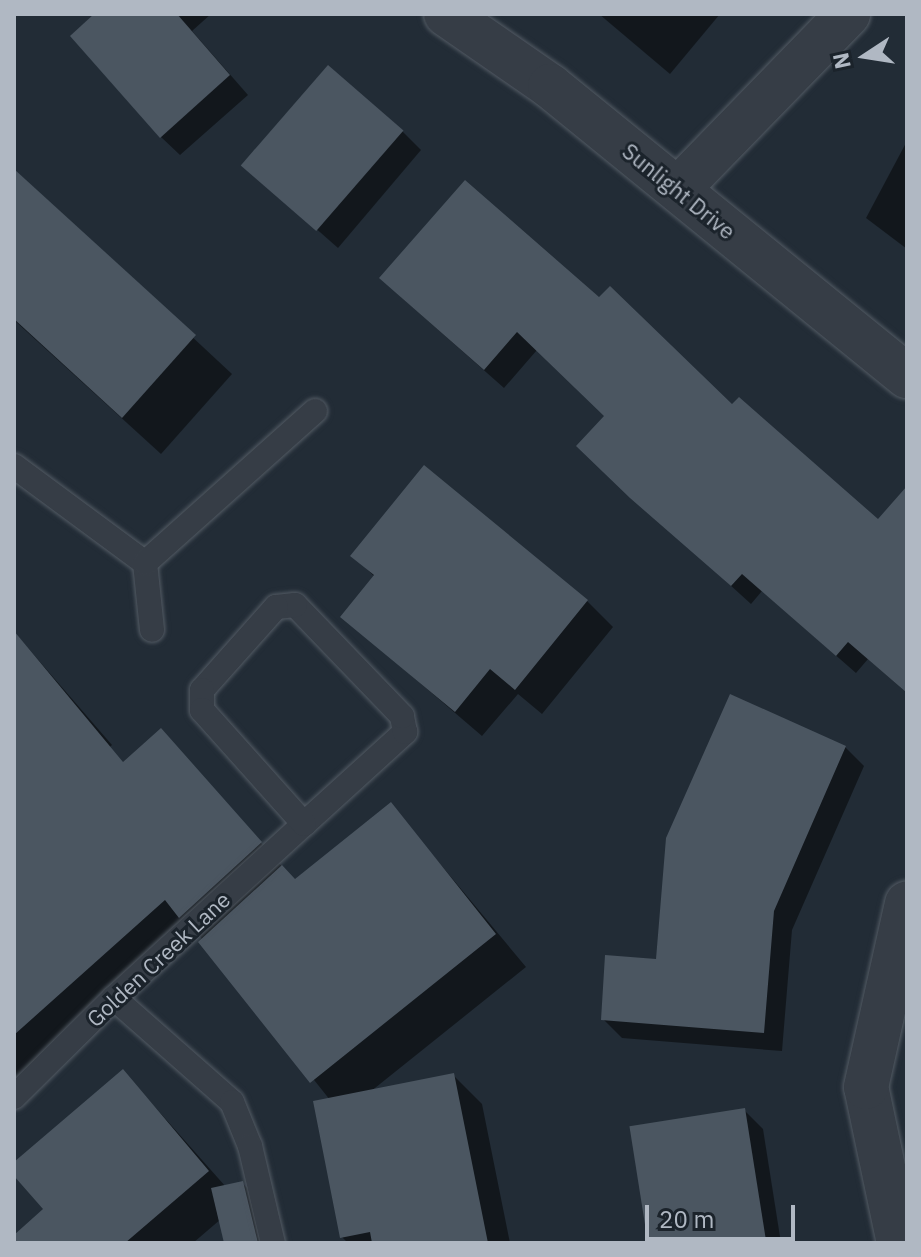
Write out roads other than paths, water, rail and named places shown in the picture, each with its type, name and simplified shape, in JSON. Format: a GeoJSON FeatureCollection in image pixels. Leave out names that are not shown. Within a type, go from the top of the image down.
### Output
{"type":"FeatureCollection","features":[{"type":"Feature","properties":{"kind":"street","name":"Sunlight Drive"},"geometry":{"type":"LineString","coordinates":[[446,14],[550,86],[907,376]]}},
{"type":"Feature","properties":{"kind":"street"},"geometry":{"type":"LineString","coordinates":[[678,189],[848,14]]}},
{"type":"Feature","properties":{"kind":"street"},"geometry":{"type":"LineString","coordinates":[[899,1243],[866,1087],[907,904]]}},
{"type":"Feature","properties":{"kind":"lane"},"geometry":{"type":"LineString","coordinates":[[145,563],[315,411]]}},
{"type":"Feature","properties":{"kind":"lane"},"geometry":{"type":"LineString","coordinates":[[14,466],[145,563],[152,630]]}},
{"type":"Feature","properties":{"kind":"lane","name":"Golden Creek Lane"},"geometry":{"type":"LineString","coordinates":[[14,1097],[114,998],[405,732],[402,716],[295,605],[276,607],[202,690],[202,710],[304,824]]}},
{"type":"Feature","properties":{"kind":"lane"},"geometry":{"type":"LineString","coordinates":[[114,998],[232,1102],[250,1146],[273,1243]]}}]}
